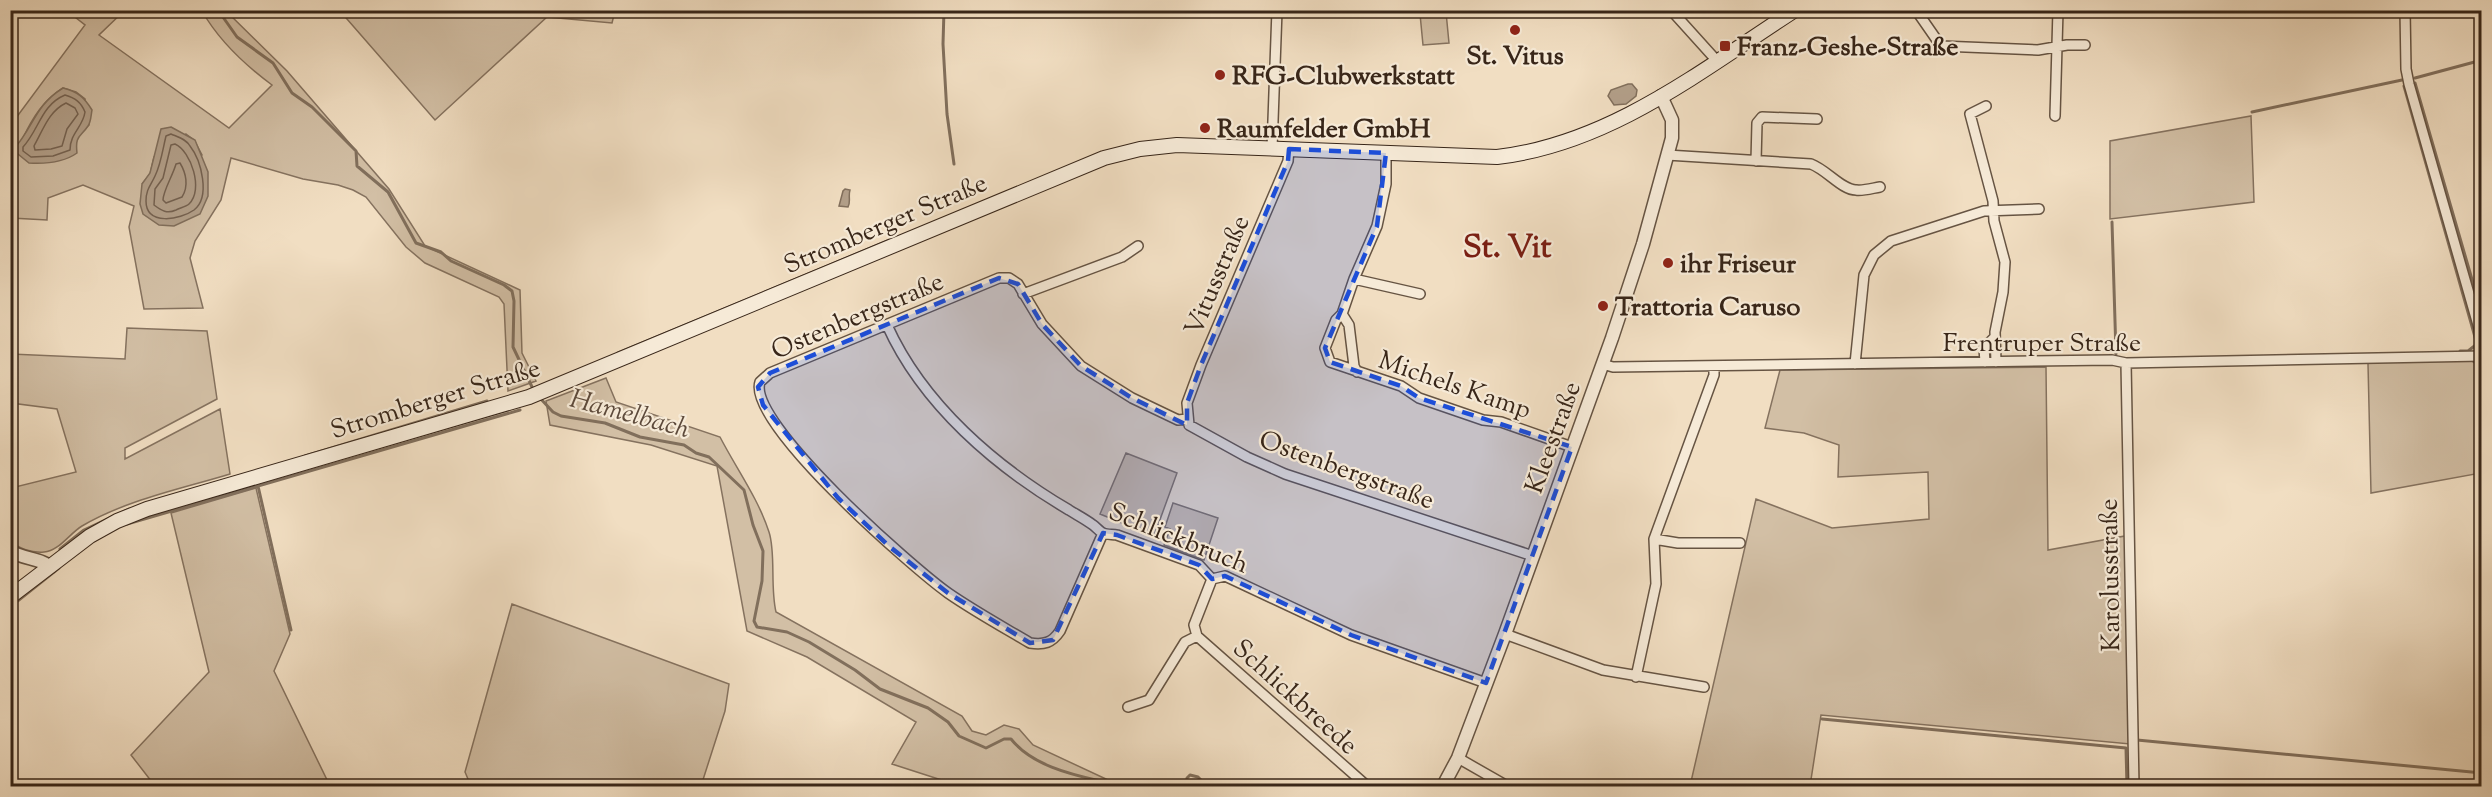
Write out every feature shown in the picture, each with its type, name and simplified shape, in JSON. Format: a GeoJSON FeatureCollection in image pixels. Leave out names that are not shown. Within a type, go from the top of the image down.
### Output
{"type":"FeatureCollection","features":[{"type":"Feature","properties":{"kind":"main road","name":"Stromberger Straße"},"geometry":{"type":"LineString","coordinates":[[12,596],[90,536],[117,521],[147,509],[530,397],[1104,158],[1140,148],[1177,145],[1497,157],[1535,152],[1609,126],[1661,96],[1795,10]]}},
{"type":"Feature","properties":{"kind":"street"},"geometry":{"type":"LineString","coordinates":[[1272,148],[1276,10]]}},
{"type":"Feature","properties":{"kind":"street"},"geometry":{"type":"LineString","coordinates":[[1334,10],[1392,12],[1416,10]]}},
{"type":"Feature","properties":{"kind":"street"},"geometry":{"type":"LineString","coordinates":[[1671,10],[1717,61]]}},
{"type":"Feature","properties":{"kind":"street"},"geometry":{"type":"LineString","coordinates":[[1916,10],[1941,46],[2038,50],[2085,45]]}},
{"type":"Feature","properties":{"kind":"street"},"geometry":{"type":"LineString","coordinates":[[2055,116],[2058,10]]}},
{"type":"Feature","properties":{"kind":"street"},"geometry":{"type":"LineString","coordinates":[[2405,10],[2406,69],[2409,84],[2481,339]]}},
{"type":"Feature","properties":{"kind":"street","name":"Kleestraße"},"geometry":{"type":"LineString","coordinates":[[1443,786],[1458,758],[1533,556],[1643,244],[1672,138],[1672,120],[1661,96]]}},
{"type":"Feature","properties":{"kind":"street"},"geometry":{"type":"LineString","coordinates":[[1986,106],[1970,114],[1993,201],[1994,221],[2006,262],[1995,337],[1996,362]]}},
{"type":"Feature","properties":{"kind":"street"},"geometry":{"type":"LineString","coordinates":[[1756,161],[1757,123],[1762,117],[1817,119]]}},
{"type":"Feature","properties":{"kind":"street","name":"Vitusstraße"},"geometry":{"type":"LineString","coordinates":[[1187,419],[1187,403],[1201,365],[1288,161],[1288,149]]}},
{"type":"Feature","properties":{"kind":"street","name":"Michels Kamp"},"geometry":{"type":"LineString","coordinates":[[1386,153],[1386,184],[1377,226],[1342,314],[1336,320],[1325,348],[1330,362],[1401,386],[1419,398],[1483,420],[1501,422],[1572,447]]}},
{"type":"Feature","properties":{"kind":"street"},"geometry":{"type":"LineString","coordinates":[[1667,155],[1811,164],[1821,168],[1850,189],[1880,187]]}},
{"type":"Feature","properties":{"kind":"street"},"geometry":{"type":"LineString","coordinates":[[1855,364],[1864,275],[1874,255],[1891,241],[1984,211],[2039,209]]}},
{"type":"Feature","properties":{"kind":"street"},"geometry":{"type":"LineString","coordinates":[[1023,294],[1122,256],[1138,246]]}},
{"type":"Feature","properties":{"kind":"street","name":"Ostenbergstraße"},"geometry":{"type":"LineString","coordinates":[[1103,533],[1060,631],[1053,640],[1041,645],[1030,643],[948,593],[890,547],[838,498],[763,405],[758,394],[760,382],[770,373],[999,278],[1009,278],[1018,284],[1042,324],[1081,366],[1132,398],[1178,420],[1187,419],[1189,425],[1197,431],[1285,474],[1533,556]]}},
{"type":"Feature","properties":{"kind":"street"},"geometry":{"type":"LineString","coordinates":[[1354,279],[1419,294]]}},
{"type":"Feature","properties":{"kind":"street","name":"Michels Kamp"},"geometry":{"type":"LineString","coordinates":[[1342,314],[1349,325],[1354,366],[1357,372]]}},
{"type":"Feature","properties":{"kind":"street","name":"Schlickbruch"},"geometry":{"type":"LineString","coordinates":[[887,326],[898,349],[917,377],[976,443],[1036,490],[1094,525],[1103,533],[1117,535],[1199,565],[1212,579],[1225,576],[1351,635],[1486,683]]}},
{"type":"Feature","properties":{"kind":"street"},"geometry":{"type":"LineString","coordinates":[[1985,362],[1984,348],[1995,337]]}},
{"type":"Feature","properties":{"kind":"street","name":"Frentruper Straße"},"geometry":{"type":"LineString","coordinates":[[1602,364],[1613,367],[2112,360],[2126,363],[2481,356]]}},
{"type":"Feature","properties":{"kind":"street","name":"Karolusstraße"},"geometry":{"type":"LineString","coordinates":[[2126,363],[2134,786]]}},
{"type":"Feature","properties":{"kind":"street"},"geometry":{"type":"LineString","coordinates":[[1635,677],[1656,584],[1654,539],[1714,375],[1714,366]]}},
{"type":"Feature","properties":{"kind":"street"},"geometry":{"type":"LineString","coordinates":[[1654,539],[1678,543],[1740,543]]}},
{"type":"Feature","properties":{"kind":"street"},"geometry":{"type":"LineString","coordinates":[[10,551],[29,560],[46,563],[50,567]]}},
{"type":"Feature","properties":{"kind":"street"},"geometry":{"type":"LineString","coordinates":[[10,566],[12,596]]}},
{"type":"Feature","properties":{"kind":"street","name":"Schlickbreede"},"geometry":{"type":"LineString","coordinates":[[1212,579],[1194,625],[1197,636],[1367,786]]}},
{"type":"Feature","properties":{"kind":"street"},"geometry":{"type":"LineString","coordinates":[[1504,634],[1603,670],[1704,687]]}},
{"type":"Feature","properties":{"kind":"street","name":"Schlickbreede"},"geometry":{"type":"LineString","coordinates":[[1128,707],[1149,700],[1185,642],[1197,636]]}},
{"type":"Feature","properties":{"kind":"street"},"geometry":{"type":"LineString","coordinates":[[1458,758],[1508,786],[1515,786]]}},
{"type":"Feature","properties":{"kind":"highlighted area"},"geometry":{"type":"Polygon","coordinates":[[[1289,149],[1386,153],[1377,226],[1325,348],[1330,362],[1401,386],[1419,398],[1572,447],[1486,683],[1351,635],[1225,576],[1212,579],[1199,565],[1117,535],[1103,533],[1053,640],[1030,643],[948,593],[890,547],[838,498],[763,405],[758,387],[770,373],[999,278],[1018,284],[1042,324],[1081,366],[1132,398],[1187,425],[1187,403],[1201,365],[1288,161],[1289,149]]]}},
{"type":"Feature","properties":{"kind":"shaded area"},"geometry":{"type":"Polygon","coordinates":[[[125,10],[99,35],[229,128],[272,85],[233,51],[202,11],[226,11],[287,71],[389,189],[425,246],[520,290],[522,353],[536,381],[508,391],[504,304],[499,297],[425,263],[406,247],[366,197],[338,185],[303,179],[231,158],[221,200],[195,241],[190,258],[203,308],[144,309],[129,227],[134,206],[83,185],[48,198],[47,220],[11,218],[10,126],[85,25],[71,14],[74,11],[125,10]],[[63,88],[39,110],[23,138],[76,142],[79,134],[89,125],[85,99],[76,92],[63,88]],[[186,134],[154,157],[150,174],[142,184],[202,155],[194,140],[186,134]]]}},
{"type":"Feature","properties":{"kind":"shaded area"},"geometry":{"type":"Polygon","coordinates":[[[340,11],[615,11],[612,23],[547,17],[435,120],[340,11]]]}},
{"type":"Feature","properties":{"kind":"shaded area"},"geometry":{"type":"Polygon","coordinates":[[[1446,12],[1449,43],[1423,45],[1420,14],[1446,12]]]}},
{"type":"Feature","properties":{"kind":"shaded area"},"geometry":{"type":"Polygon","coordinates":[[[2251,116],[2254,202],[2110,219],[2110,141],[2251,116]]]}},
{"type":"Feature","properties":{"kind":"shaded area"},"geometry":{"type":"Polygon","coordinates":[[[127,328],[207,331],[217,399],[125,448],[125,459],[220,409],[230,474],[117,509],[77,529],[49,551],[35,552],[21,548],[11,540],[11,488],[76,472],[57,409],[11,403],[11,354],[125,359],[127,328]]]}},
{"type":"Feature","properties":{"kind":"shaded area"},"geometry":{"type":"Polygon","coordinates":[[[2472,361],[2480,368],[2481,473],[2371,493],[2368,364],[2371,362],[2472,361]]]}},
{"type":"Feature","properties":{"kind":"shaded area"},"geometry":{"type":"Polygon","coordinates":[[[2046,367],[2048,550],[2125,536],[2130,744],[1821,715],[1810,786],[1690,786],[1756,499],[1832,528],[1929,519],[1928,472],[1838,477],[1839,445],[1804,433],[1765,428],[1780,370],[2046,367]]]}},
{"type":"Feature","properties":{"kind":"shaded area"},"geometry":{"type":"Polygon","coordinates":[[[606,378],[616,402],[720,437],[753,495],[769,532],[776,612],[962,716],[972,731],[986,735],[1004,725],[1019,729],[1033,745],[1121,786],[960,786],[892,764],[916,722],[807,657],[747,631],[717,466],[651,445],[550,425],[546,401],[606,378]]]}},
{"type":"Feature","properties":{"kind":"shaded area"},"geometry":{"type":"Polygon","coordinates":[[[1126,453],[1177,473],[1154,536],[1100,514],[1126,453]]]}},
{"type":"Feature","properties":{"kind":"shaded area"},"geometry":{"type":"Polygon","coordinates":[[[256,488],[290,634],[274,671],[330,786],[155,786],[131,755],[209,672],[171,513],[256,488]]]}},
{"type":"Feature","properties":{"kind":"shaded area"},"geometry":{"type":"Polygon","coordinates":[[[1173,503],[1218,518],[1204,560],[1164,545],[1170,529],[1165,527],[1173,503]]]}},
{"type":"Feature","properties":{"kind":"shaded area"},"geometry":{"type":"Polygon","coordinates":[[[512,604],[729,684],[725,711],[701,786],[471,786],[465,772],[512,604]]]}},
{"type":"Feature","properties":{"kind":"water"},"geometry":{"type":"Polygon","coordinates":[[[1632,84],[1637,90],[1636,96],[1626,104],[1614,105],[1608,96],[1611,90],[1632,84]]]}},
{"type":"Feature","properties":{"kind":"water"},"geometry":{"type":"Polygon","coordinates":[[[63,88],[80,96],[92,110],[89,124],[77,140],[77,153],[54,162],[29,163],[13,150],[40,109],[63,88]]]}},
{"type":"Feature","properties":{"kind":"water"},"geometry":{"type":"Polygon","coordinates":[[[171,127],[195,140],[208,172],[208,196],[200,214],[174,226],[159,225],[143,214],[140,204],[142,184],[150,173],[161,129],[171,127]]]}},
{"type":"Feature","properties":{"kind":"water"},"geometry":{"type":"Polygon","coordinates":[[[845,189],[850,190],[848,207],[839,206],[845,189]]]}},
{"type":"Feature","properties":{"kind":"waterway","name":"Hamelbach"},"geometry":{"type":"LineString","coordinates":[[218,10],[237,37],[273,63],[292,93],[312,107],[356,151],[357,166],[388,192],[416,243],[441,252],[451,261],[504,285],[512,291],[514,301],[513,347],[533,389]]}},
{"type":"Feature","properties":{"kind":"waterway"},"geometry":{"type":"LineString","coordinates":[[944,10],[943,44],[947,114],[954,164]]}},
{"type":"Feature","properties":{"kind":"waterway"},"geometry":{"type":"LineString","coordinates":[[2415,78],[2482,60]]}},
{"type":"Feature","properties":{"kind":"waterway"},"geometry":{"type":"LineString","coordinates":[[2252,112],[2402,80]]}},
{"type":"Feature","properties":{"kind":"waterway"},"geometry":{"type":"LineString","coordinates":[[2415,83],[2482,314]]}},
{"type":"Feature","properties":{"kind":"waterway"},"geometry":{"type":"LineString","coordinates":[[2404,86],[2477,344],[2468,351],[2460,351]]}},
{"type":"Feature","properties":{"kind":"waterway"},"geometry":{"type":"LineString","coordinates":[[2112,222],[2116,354]]}},
{"type":"Feature","properties":{"kind":"waterway"},"geometry":{"type":"LineString","coordinates":[[618,353],[897,237]]}},
{"type":"Feature","properties":{"kind":"waterway","name":"Hamelbach"},"geometry":{"type":"LineString","coordinates":[[539,397],[553,412],[561,416],[605,423],[640,437],[684,445],[696,453],[709,457],[744,490],[753,525],[763,551],[762,581],[754,621],[757,627],[787,632],[809,642],[855,670],[880,689],[928,708],[948,722],[959,736],[986,748],[1004,739],[1011,739],[1029,756],[1052,767],[1104,782],[1133,786]]}},
{"type":"Feature","properties":{"kind":"waterway"},"geometry":{"type":"LineString","coordinates":[[305,456],[487,401]]}},
{"type":"Feature","properties":{"kind":"waterway"},"geometry":{"type":"LineString","coordinates":[[127,524],[520,410]]}},
{"type":"Feature","properties":{"kind":"waterway"},"geometry":{"type":"LineString","coordinates":[[258,486],[291,630]]}},
{"type":"Feature","properties":{"kind":"waterway"},"geometry":{"type":"LineString","coordinates":[[60,549],[84,530],[129,509]]}},
{"type":"Feature","properties":{"kind":"waterway"},"geometry":{"type":"LineString","coordinates":[[10,607],[59,568]]}},
{"type":"Feature","properties":{"kind":"waterway"},"geometry":{"type":"LineString","coordinates":[[1822,719],[2126,748],[2127,786]]}},
{"type":"Feature","properties":{"kind":"waterway"},"geometry":{"type":"LineString","coordinates":[[2137,740],[2482,773]]}},
{"type":"Feature","properties":{"kind":"waterway","name":"Hamelbach"},"geometry":{"type":"LineString","coordinates":[[1186,786],[1190,775],[1198,777],[1207,786]]}},
{"type":"Feature","properties":{"kind":"waterway","name":"Hamelbach"},"geometry":{"type":"LineString","coordinates":[[1239,786],[1256,782],[1265,786]]}},
{"type":"Feature","properties":{"kind":"place","name":"St. Vitus"},"geometry":{"type":"Point","coordinates":[1515,30]}},
{"type":"Feature","properties":{"kind":"place","name":"Franz-Geshe-Straße"},"geometry":{"type":"Point","coordinates":[1725,46]}},
{"type":"Feature","properties":{"kind":"place","name":"RFG-Clubwerkstatt"},"geometry":{"type":"Point","coordinates":[1220,75]}},
{"type":"Feature","properties":{"kind":"place","name":"Raumfelder GmbH"},"geometry":{"type":"Point","coordinates":[1205,128]}},
{"type":"Feature","properties":{"kind":"place","name":"ihr Friseur"},"geometry":{"type":"Point","coordinates":[1668,263]}},
{"type":"Feature","properties":{"kind":"place","name":"Trattoria Caruso"},"geometry":{"type":"Point","coordinates":[1603,306]}},
{"type":"Feature","properties":{"kind":"district","name":"St. Vit"},"geometry":{"type":"Point","coordinates":[1507,246]}}]}
